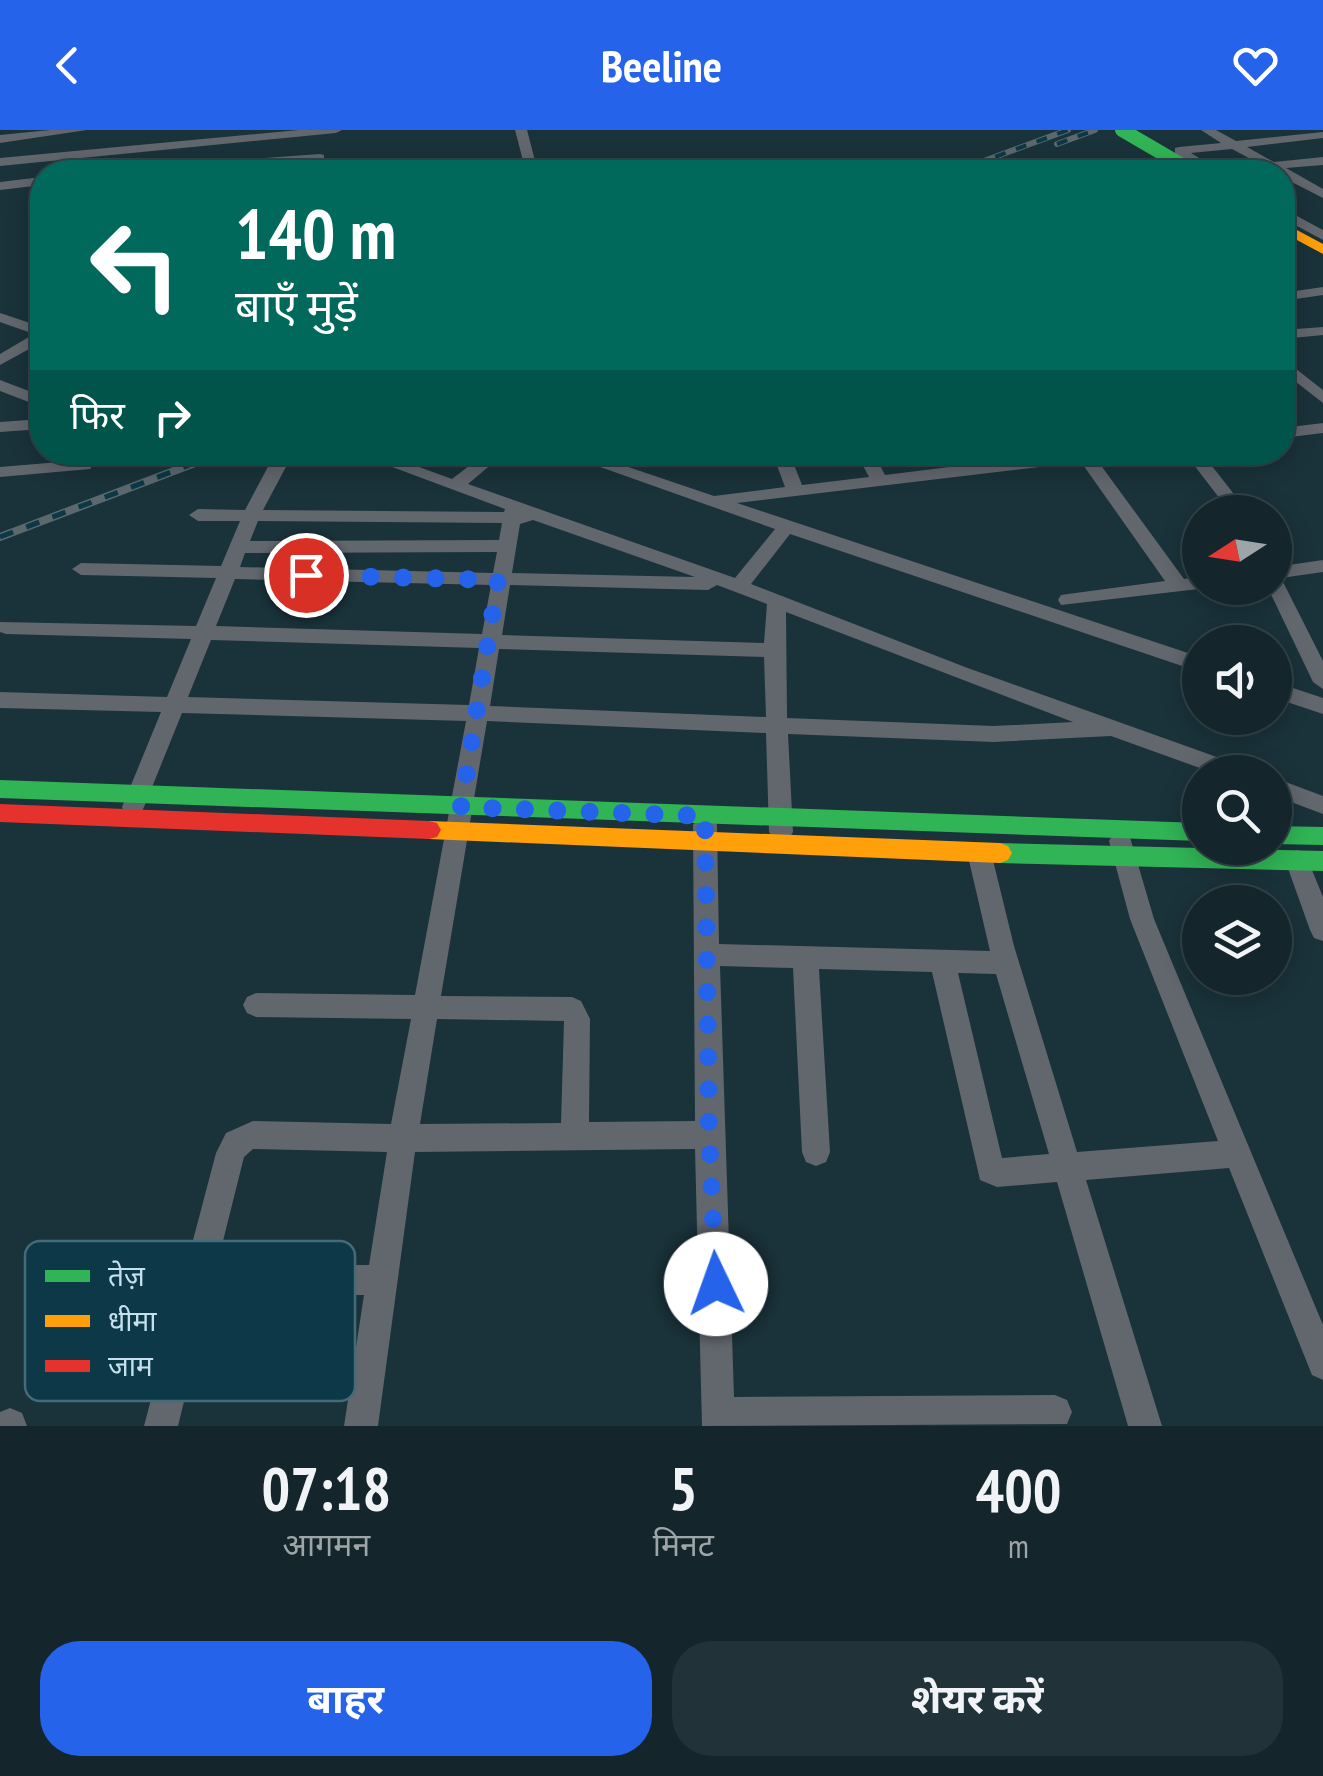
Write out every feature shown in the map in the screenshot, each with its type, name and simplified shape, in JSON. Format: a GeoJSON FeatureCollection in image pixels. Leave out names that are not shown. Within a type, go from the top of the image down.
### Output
{"type":"FeatureCollection","features":[{"type":"Feature","properties":{"kind":"main road"},"geometry":{"type":"LineString","coordinates":[[1122,130],[1173,160]]}},
{"type":"Feature","properties":{"kind":"main road"},"geometry":{"type":"LineString","coordinates":[[1295,234],[1323,250]]}},
{"type":"Feature","properties":{"kind":"main road"},"geometry":{"type":"LineString","coordinates":[[0,789],[139,795],[459,819]]}},
{"type":"Feature","properties":{"kind":"main road"},"geometry":{"type":"LineString","coordinates":[[0,813],[128,819],[459,819],[704,828],[782,842],[979,852],[1121,844],[1182,835]]}},
{"type":"Feature","properties":{"kind":"main road"},"geometry":{"type":"LineString","coordinates":[[704,828],[781,818],[1310,861]]}},
{"type":"Feature","properties":{"kind":"main road"},"geometry":{"type":"LineString","coordinates":[[1292,835],[1323,836]]}},
{"type":"Feature","properties":{"kind":"street"},"geometry":{"type":"LineString","coordinates":[[0,139],[81,130]]}},
{"type":"Feature","properties":{"kind":"street"},"geometry":{"type":"LineString","coordinates":[[0,162],[336,130]]}},
{"type":"Feature","properties":{"kind":"street"},"geometry":{"type":"LineString","coordinates":[[521,130],[529,160]]}},
{"type":"Feature","properties":{"kind":"street"},"geometry":{"type":"LineString","coordinates":[[1207,130],[1262,160]]}},
{"type":"Feature","properties":{"kind":"street"},"geometry":{"type":"LineString","coordinates":[[293,160],[320,158],[320,131]]}},
{"type":"Feature","properties":{"kind":"street"},"geometry":{"type":"LineString","coordinates":[[1162,160],[1151,153],[1159,149],[1179,151],[1231,142],[1323,135]]}},
{"type":"Feature","properties":{"kind":"street"},"geometry":{"type":"LineString","coordinates":[[1179,151],[1195,160]]}},
{"type":"Feature","properties":{"kind":"street"},"geometry":{"type":"LineString","coordinates":[[1295,164],[1323,161]]}},
{"type":"Feature","properties":{"kind":"street"},"geometry":{"type":"LineString","coordinates":[[1295,179],[1323,194]]}},
{"type":"Feature","properties":{"kind":"street"},"geometry":{"type":"LineString","coordinates":[[1303,183],[1323,182]]}},
{"type":"Feature","properties":{"kind":"street"},"geometry":{"type":"LineString","coordinates":[[0,186],[30,183]]}},
{"type":"Feature","properties":{"kind":"street"},"geometry":{"type":"LineString","coordinates":[[1295,220],[1323,236]]}},
{"type":"Feature","properties":{"kind":"street"},"geometry":{"type":"LineString","coordinates":[[1295,242],[1323,258]]}},
{"type":"Feature","properties":{"kind":"street"},"geometry":{"type":"LineString","coordinates":[[1295,293],[1323,290]]}},
{"type":"Feature","properties":{"kind":"street"},"geometry":{"type":"LineString","coordinates":[[0,317],[30,329]]}},
{"type":"Feature","properties":{"kind":"street"},"geometry":{"type":"LineString","coordinates":[[1295,333],[1323,330]]}},
{"type":"Feature","properties":{"kind":"street"},"geometry":{"type":"LineString","coordinates":[[0,360],[30,341]]}},
{"type":"Feature","properties":{"kind":"street"},"geometry":{"type":"LineString","coordinates":[[1295,374],[1323,398]]}},
{"type":"Feature","properties":{"kind":"street"},"geometry":{"type":"LineString","coordinates":[[1295,380],[1323,376]]}},
{"type":"Feature","properties":{"kind":"street"},"geometry":{"type":"LineString","coordinates":[[0,385],[30,397]]}},
{"type":"Feature","properties":{"kind":"street"},"geometry":{"type":"LineString","coordinates":[[0,427],[30,425]]}},
{"type":"Feature","properties":{"kind":"street"},"geometry":{"type":"LineString","coordinates":[[1295,431],[1323,428]]}},
{"type":"Feature","properties":{"kind":"street"},"geometry":{"type":"LineString","coordinates":[[0,472],[84,465]]}},
{"type":"Feature","properties":{"kind":"street"},"geometry":{"type":"LineString","coordinates":[[128,819],[251,516],[278,465]]}},
{"type":"Feature","properties":{"kind":"street"},"geometry":{"type":"LineString","coordinates":[[401,465],[512,513]]}},
{"type":"Feature","properties":{"kind":"street"},"geometry":{"type":"LineString","coordinates":[[454,486],[481,465]]}},
{"type":"Feature","properties":{"kind":"street"},"geometry":{"type":"LineString","coordinates":[[604,465],[1182,659]]}},
{"type":"Feature","properties":{"kind":"street"},"geometry":{"type":"LineString","coordinates":[[785,465],[796,492]]}},
{"type":"Feature","properties":{"kind":"street"},"geometry":{"type":"LineString","coordinates":[[871,465],[880,482]]}},
{"type":"Feature","properties":{"kind":"street"},"geometry":{"type":"LineString","coordinates":[[711,500],[1014,465]]}},
{"type":"Feature","properties":{"kind":"street"},"geometry":{"type":"LineString","coordinates":[[1107,465],[1178,585]]}},
{"type":"Feature","properties":{"kind":"street"},"geometry":{"type":"LineString","coordinates":[[1202,465],[1226,495]]}},
{"type":"Feature","properties":{"kind":"street"},"geometry":{"type":"LineString","coordinates":[[362,1426],[403,1138],[512,513]]}},
{"type":"Feature","properties":{"kind":"street"},"geometry":{"type":"LineString","coordinates":[[198,515],[512,513],[540,517],[735,585],[1187,755]]}},
{"type":"Feature","properties":{"kind":"street"},"geometry":{"type":"LineString","coordinates":[[81,569],[735,585],[787,526]]}},
{"type":"Feature","properties":{"kind":"street"},"geometry":{"type":"LineString","coordinates":[[239,548],[505,546]]}},
{"type":"Feature","properties":{"kind":"street"},"geometry":{"type":"LineString","coordinates":[[1292,569],[1323,566]]}},
{"type":"Feature","properties":{"kind":"street"},"geometry":{"type":"LineString","coordinates":[[1068,600],[1182,584]]}},
{"type":"Feature","properties":{"kind":"street"},"geometry":{"type":"LineString","coordinates":[[777,601],[774,650],[782,842]]}},
{"type":"Feature","properties":{"kind":"street"},"geometry":{"type":"LineString","coordinates":[[1292,605],[1323,682]]}},
{"type":"Feature","properties":{"kind":"street"},"geometry":{"type":"LineString","coordinates":[[6,627],[774,650]]}},
{"type":"Feature","properties":{"kind":"street"},"geometry":{"type":"LineString","coordinates":[[1292,696],[1323,706]]}},
{"type":"Feature","properties":{"kind":"street"},"geometry":{"type":"LineString","coordinates":[[0,700],[476,713],[994,734],[1112,728]]}},
{"type":"Feature","properties":{"kind":"street"},"geometry":{"type":"LineString","coordinates":[[1292,794],[1323,805]]}},
{"type":"Feature","properties":{"kind":"street"},"geometry":{"type":"LineString","coordinates":[[704,828],[719,1420],[1055,1412]]}},
{"type":"Feature","properties":{"kind":"street"},"geometry":{"type":"LineString","coordinates":[[1121,844],[1142,920],[1323,1364]]}},
{"type":"Feature","properties":{"kind":"street"},"geometry":{"type":"LineString","coordinates":[[979,852],[1006,963],[1145,1426]]}},
{"type":"Feature","properties":{"kind":"street"},"geometry":{"type":"LineString","coordinates":[[1310,861],[1323,930]]}},
{"type":"Feature","properties":{"kind":"street"},"geometry":{"type":"LineString","coordinates":[[707,954],[1006,963]]}},
{"type":"Feature","properties":{"kind":"street"},"geometry":{"type":"LineString","coordinates":[[805,956],[816,1152]]}},
{"type":"Feature","properties":{"kind":"street"},"geometry":{"type":"LineString","coordinates":[[942,961],[987,1166],[997,1173],[1240,1154]]}},
{"type":"Feature","properties":{"kind":"street"},"geometry":{"type":"LineString","coordinates":[[256,1004],[568,1008],[576,1012],[576,1137]]}},
{"type":"Feature","properties":{"kind":"street"},"geometry":{"type":"LineString","coordinates":[[208,1241],[234,1144],[254,1135],[403,1138],[709,1134]]}},
{"type":"Feature","properties":{"kind":"street"},"geometry":{"type":"LineString","coordinates":[[355,1280],[383,1280]]}},
{"type":"Feature","properties":{"kind":"street"},"geometry":{"type":"LineString","coordinates":[[161,1426],[167,1401]]}},
{"type":"Feature","properties":{"kind":"railway"},"geometry":{"type":"LineString","coordinates":[[987,160],[1068,130]]}},
{"type":"Feature","properties":{"kind":"railway"},"geometry":{"type":"LineString","coordinates":[[1057,144],[1095,130]]}},
{"type":"Feature","properties":{"kind":"railway"},"geometry":{"type":"LineString","coordinates":[[0,537],[190,465]]}},
{"type":"Feature","properties":{"kind":"traffic: fast"},"geometry":{"type":"LineString","coordinates":[[1122,130],[1173,160]]}},
{"type":"Feature","properties":{"kind":"traffic: fast"},"geometry":{"type":"LineString","coordinates":[[0,789],[1182,831]]}},
{"type":"Feature","properties":{"kind":"traffic: fast"},"geometry":{"type":"LineString","coordinates":[[1292,835],[1323,836]]}},
{"type":"Feature","properties":{"kind":"traffic: fast"},"geometry":{"type":"LineString","coordinates":[[1000,853],[1323,861]]}},
{"type":"Feature","properties":{"kind":"traffic: slow"},"geometry":{"type":"LineString","coordinates":[[1295,234],[1323,250]]}},
{"type":"Feature","properties":{"kind":"traffic: slow"},"geometry":{"type":"LineString","coordinates":[[429,830],[1000,853]]}},
{"type":"Feature","properties":{"kind":"traffic: jam"},"geometry":{"type":"LineString","coordinates":[[0,813],[429,830]]}},
{"type":"Feature","properties":{"kind":"route"},"geometry":{"type":"LineString","coordinates":[[306,575],[498,580],[461,807],[705,816],[709,1134],[716,1284]]}}]}
